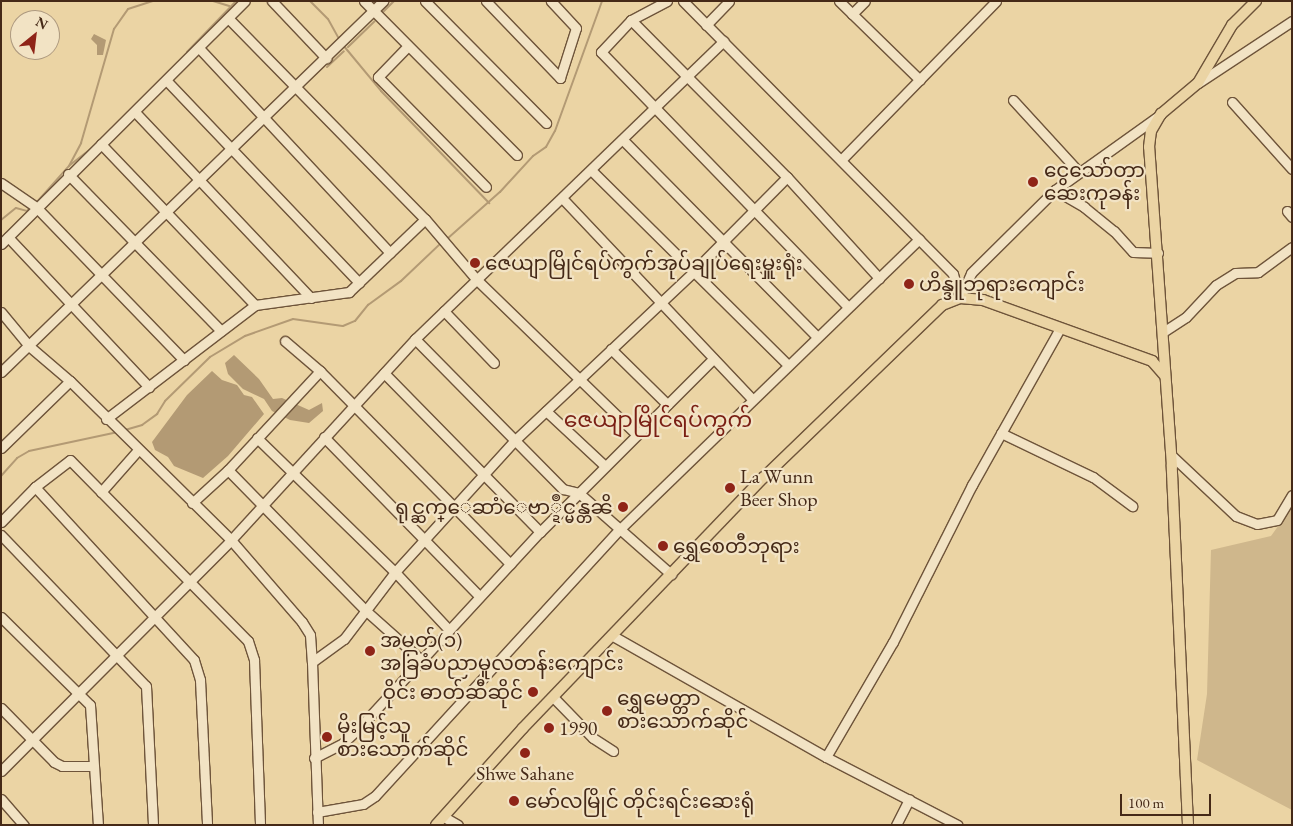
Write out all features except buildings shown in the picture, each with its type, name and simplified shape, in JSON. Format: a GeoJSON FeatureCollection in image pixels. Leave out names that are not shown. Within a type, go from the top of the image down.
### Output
{"type":"FeatureCollection","features":[{"type":"Feature","properties":{"kind":"main road"},"geometry":{"type":"LineString","coordinates":[[1188,825],[1171,455],[1149,147],[1151,131],[1161,114],[1198,83],[1232,25],[1256,1]]}},
{"type":"Feature","properties":{"kind":"main road"},"geometry":{"type":"LineString","coordinates":[[436,825],[553,697],[763,478],[942,305],[960,298],[983,300],[1152,361],[1165,376]]}},
{"type":"Feature","properties":{"kind":"street"},"geometry":{"type":"LineString","coordinates":[[149,387],[72,303],[5,240],[68,174],[135,112],[245,1]]}},
{"type":"Feature","properties":{"kind":"street"},"geometry":{"type":"LineString","coordinates":[[272,1],[326,58]]}},
{"type":"Feature","properties":{"kind":"street"},"geometry":{"type":"LineString","coordinates":[[364,1],[407,47],[517,155]]}},
{"type":"Feature","properties":{"kind":"street"},"geometry":{"type":"LineString","coordinates":[[1,372],[383,1]]}},
{"type":"Feature","properties":{"kind":"street"},"geometry":{"type":"LineString","coordinates":[[425,1],[546,123]]}},
{"type":"Feature","properties":{"kind":"street"},"geometry":{"type":"LineString","coordinates":[[486,1],[560,78],[576,28],[551,1]]}},
{"type":"Feature","properties":{"kind":"street"},"geometry":{"type":"LineString","coordinates":[[667,1],[631,20],[601,52],[848,308]]}},
{"type":"Feature","properties":{"kind":"street"},"geometry":{"type":"LineString","coordinates":[[683,1],[953,274],[960,298]]}},
{"type":"Feature","properties":{"kind":"street"},"geometry":{"type":"LineString","coordinates":[[706,25],[729,1]]}},
{"type":"Feature","properties":{"kind":"street"},"geometry":{"type":"LineString","coordinates":[[839,1],[920,80]]}},
{"type":"Feature","properties":{"kind":"street"},"geometry":{"type":"LineString","coordinates":[[852,14],[865,1]]}},
{"type":"Feature","properties":{"kind":"street"},"geometry":{"type":"LineString","coordinates":[[841,160],[993,2]]}},
{"type":"Feature","properties":{"kind":"street"},"geometry":{"type":"LineString","coordinates":[[228,19],[425,219],[476,279],[637,434]]}},
{"type":"Feature","properties":{"kind":"street"},"geometry":{"type":"LineString","coordinates":[[631,20],[787,177],[879,278]]}},
{"type":"Feature","properties":{"kind":"street"},"geometry":{"type":"LineString","coordinates":[[1198,83],[1292,21]]}},
{"type":"Feature","properties":{"kind":"street"},"geometry":{"type":"LineString","coordinates":[[1,771],[231,540],[415,339],[724,42]]}},
{"type":"Feature","properties":{"kind":"street"},"geometry":{"type":"LineString","coordinates":[[407,47],[378,78],[486,187]]}},
{"type":"Feature","properties":{"kind":"street"},"geometry":{"type":"LineString","coordinates":[[199,48],[390,253]]}},
{"type":"Feature","properties":{"kind":"street"},"geometry":{"type":"LineString","coordinates":[[166,80],[359,283]]}},
{"type":"Feature","properties":{"kind":"street"},"geometry":{"type":"LineString","coordinates":[[1013,100],[1079,172]]}},
{"type":"Feature","properties":{"kind":"street"},"geometry":{"type":"LineString","coordinates":[[1232,102],[1292,168]]}},
{"type":"Feature","properties":{"kind":"street"},"geometry":{"type":"LineString","coordinates":[[135,112],[311,298]]}},
{"type":"Feature","properties":{"kind":"street"},"geometry":{"type":"LineString","coordinates":[[960,298],[971,273],[1055,190],[1161,114]]}},
{"type":"Feature","properties":{"kind":"street"},"geometry":{"type":"LineString","coordinates":[[624,140],[817,337]]}},
{"type":"Feature","properties":{"kind":"street"},"geometry":{"type":"LineString","coordinates":[[100,144],[255,305]]}},
{"type":"Feature","properties":{"kind":"street"},"geometry":{"type":"LineString","coordinates":[[591,170],[692,273],[788,365]]}},
{"type":"Feature","properties":{"kind":"street"},"geometry":{"type":"LineString","coordinates":[[68,174],[222,331]]}},
{"type":"Feature","properties":{"kind":"street"},"geometry":{"type":"LineString","coordinates":[[312,662],[344,639],[364,609],[395,572],[514,441],[692,273],[787,177]]}},
{"type":"Feature","properties":{"kind":"street"},"geometry":{"type":"LineString","coordinates":[[1,183],[36,207],[184,360]]}},
{"type":"Feature","properties":{"kind":"street"},"geometry":{"type":"LineString","coordinates":[[1055,190],[1084,207],[1114,231],[1133,252],[1158,253]]}},
{"type":"Feature","properties":{"kind":"street"},"geometry":{"type":"LineString","coordinates":[[562,198],[712,359],[752,399]]}},
{"type":"Feature","properties":{"kind":"street"},"geometry":{"type":"LineString","coordinates":[[106,419],[255,305],[349,292],[425,219]]}},
{"type":"Feature","properties":{"kind":"street"},"geometry":{"type":"LineString","coordinates":[[317,812],[363,804],[375,796],[621,528],[918,239]]}},
{"type":"Feature","properties":{"kind":"street"},"geometry":{"type":"LineString","coordinates":[[1163,332],[1186,317],[1216,285],[1235,273],[1258,272],[1292,247]]}},
{"type":"Feature","properties":{"kind":"street"},"geometry":{"type":"LineString","coordinates":[[444,311],[494,363]]}},
{"type":"Feature","properties":{"kind":"street"},"geometry":{"type":"LineString","coordinates":[[1,312],[29,346],[70,381],[106,419],[231,540],[302,622],[310,636],[318,825]]}},
{"type":"Feature","properties":{"kind":"street"},"geometry":{"type":"LineString","coordinates":[[826,758],[893,642],[1002,433],[1060,328]]}},
{"type":"Feature","properties":{"kind":"street"},"geometry":{"type":"LineString","coordinates":[[415,339],[514,441],[563,488],[579,493],[621,528],[670,574]]}},
{"type":"Feature","properties":{"kind":"street"},"geometry":{"type":"LineString","coordinates":[[285,340],[320,371],[510,564]]}},
{"type":"Feature","properties":{"kind":"street"},"geometry":{"type":"LineString","coordinates":[[612,349],[668,404]]}},
{"type":"Feature","properties":{"kind":"street"},"geometry":{"type":"LineString","coordinates":[[314,758],[343,742],[357,730],[540,532],[712,359]]}},
{"type":"Feature","properties":{"kind":"street"},"geometry":{"type":"LineString","coordinates":[[192,503],[228,470],[320,371]]}},
{"type":"Feature","properties":{"kind":"street"},"geometry":{"type":"LineString","coordinates":[[384,373],[540,532]]}},
{"type":"Feature","properties":{"kind":"street"},"geometry":{"type":"LineString","coordinates":[[1,448],[70,381]]}},
{"type":"Feature","properties":{"kind":"street"},"geometry":{"type":"LineString","coordinates":[[546,411],[605,466]]}},
{"type":"Feature","properties":{"kind":"street"},"geometry":{"type":"LineString","coordinates":[[1002,433],[1093,477],[1132,506]]}},
{"type":"Feature","properties":{"kind":"street"},"geometry":{"type":"LineString","coordinates":[[324,437],[424,542],[480,596]]}},
{"type":"Feature","properties":{"kind":"street"},"geometry":{"type":"LineString","coordinates":[[257,438],[395,572],[449,630]]}},
{"type":"Feature","properties":{"kind":"street"},"geometry":{"type":"LineString","coordinates":[[101,492],[138,450]]}},
{"type":"Feature","properties":{"kind":"street"},"geometry":{"type":"LineString","coordinates":[[1171,455],[1236,516],[1257,524],[1277,520],[1292,495]]}},
{"type":"Feature","properties":{"kind":"street"},"geometry":{"type":"LineString","coordinates":[[1,522],[35,487],[70,460],[248,641],[254,660],[260,825]]}},
{"type":"Feature","properties":{"kind":"street"},"geometry":{"type":"LineString","coordinates":[[228,470],[364,609],[421,660]]}},
{"type":"Feature","properties":{"kind":"street"},"geometry":{"type":"LineString","coordinates":[[35,487],[194,660],[199,669],[206,825]]}},
{"type":"Feature","properties":{"kind":"street"},"geometry":{"type":"LineString","coordinates":[[1,536],[146,686],[153,825]]}},
{"type":"Feature","properties":{"kind":"street"},"geometry":{"type":"LineString","coordinates":[[1,617],[90,705],[98,825]]}},
{"type":"Feature","properties":{"kind":"street"},"geometry":{"type":"LineString","coordinates":[[613,636],[826,758],[958,825]]}},
{"type":"Feature","properties":{"kind":"street"},"geometry":{"type":"LineString","coordinates":[[553,697],[593,738],[612,751]]}},
{"type":"Feature","properties":{"kind":"street"},"geometry":{"type":"LineString","coordinates":[[1,708],[62,766],[93,766]]}},
{"type":"Feature","properties":{"kind":"street"},"geometry":{"type":"LineString","coordinates":[[1,799],[24,825]]}},
{"type":"Feature","properties":{"kind":"street"},"geometry":{"type":"LineString","coordinates":[[896,825],[909,799]]}},
{"type":"Feature","properties":{"kind":"street"},"geometry":{"type":"LineString","coordinates":[[444,817],[458,825]]}},
{"type":"Feature","properties":{"kind":"shaded area"},"geometry":{"type":"Polygon","coordinates":[[[94,34],[106,40],[103,55],[97,55],[97,45],[91,39],[94,34]]]}},
{"type":"Feature","properties":{"kind":"shaded area"},"geometry":{"type":"Polygon","coordinates":[[[234,355],[259,379],[273,399],[282,398],[309,410],[322,403],[323,411],[309,423],[290,420],[272,411],[264,399],[243,389],[228,374],[225,363],[234,355]]]}},
{"type":"Feature","properties":{"kind":"shaded area"},"geometry":{"type":"Polygon","coordinates":[[[212,371],[222,380],[237,385],[244,395],[252,397],[264,414],[228,456],[203,478],[174,466],[168,457],[155,450],[152,442],[187,395],[212,371]]]}},
{"type":"Feature","properties":{"kind":"shaded area"},"geometry":{"type":"Polygon","coordinates":[[[1292,507],[1292,810],[1197,760],[1207,694],[1211,550],[1271,536],[1292,507]]]}},
{"type":"Feature","properties":{"kind":"waterway"},"geometry":{"type":"LineString","coordinates":[[36,203],[69,166],[81,143],[114,29],[128,9],[153,1]]}},
{"type":"Feature","properties":{"kind":"waterway"},"geometry":{"type":"LineString","coordinates":[[213,1],[229,6]]}},
{"type":"Feature","properties":{"kind":"waterway"},"geometry":{"type":"LineString","coordinates":[[187,52],[236,1]]}},
{"type":"Feature","properties":{"kind":"waterway"},"geometry":{"type":"LineString","coordinates":[[310,1],[328,19],[339,39]]}},
{"type":"Feature","properties":{"kind":"waterway"},"geometry":{"type":"LineString","coordinates":[[382,13],[394,1]]}},
{"type":"Feature","properties":{"kind":"waterway"},"geometry":{"type":"LineString","coordinates":[[447,239],[500,192],[533,156],[546,147],[555,131],[602,1]]}},
{"type":"Feature","properties":{"kind":"waterway"},"geometry":{"type":"LineString","coordinates":[[348,47],[375,21]]}},
{"type":"Feature","properties":{"kind":"waterway"},"geometry":{"type":"LineString","coordinates":[[343,45],[381,91],[489,203]]}},
{"type":"Feature","properties":{"kind":"waterway"},"geometry":{"type":"LineString","coordinates":[[327,67],[344,51]]}},
{"type":"Feature","properties":{"kind":"waterway"},"geometry":{"type":"LineString","coordinates":[[70,165],[94,146]]}},
{"type":"Feature","properties":{"kind":"waterway"},"geometry":{"type":"LineString","coordinates":[[1,220],[16,208],[27,211],[30,207]]}},
{"type":"Feature","properties":{"kind":"waterway"},"geometry":{"type":"LineString","coordinates":[[125,430],[142,425],[157,414],[165,401],[210,357],[245,336],[293,319],[343,326],[355,321],[368,305],[401,281],[441,243]]}},
{"type":"Feature","properties":{"kind":"waterway"},"geometry":{"type":"LineString","coordinates":[[1,476],[17,458],[29,451],[118,432]]}},
{"type":"Feature","properties":{"kind":"place","name":"ငွေသော်တာ ဆေးကုခန်း"},"geometry":{"type":"Point","coordinates":[1033,182]}},
{"type":"Feature","properties":{"kind":"place","name":"ဇေယျာမြိုင်ရပ်ကွက်အုပ်ချုပ်ရေးမှူးရုံး"},"geometry":{"type":"Point","coordinates":[475,263]}},
{"type":"Feature","properties":{"kind":"place","name":"ဟိန္ဒူဘုရားကျောင်း"},"geometry":{"type":"Point","coordinates":[909,284]}},
{"type":"Feature","properties":{"kind":"place","name":"La Wunn Beer Shop"},"geometry":{"type":"Point","coordinates":[730,488]}},
{"type":"Feature","properties":{"kind":"place","name":"ရုင္ဆက္ေဆာံေဗာ္ဍဳင္မန္တၼိ"},"geometry":{"type":"Point","coordinates":[623,507]}},
{"type":"Feature","properties":{"kind":"place","name":"ရွှေစေတီဘုရား"},"geometry":{"type":"Point","coordinates":[663,546]}},
{"type":"Feature","properties":{"kind":"place","name":"အမှတ်(၁) အခြခံပညာမူလတန်းကျောင်း"},"geometry":{"type":"Point","coordinates":[370,651]}},
{"type":"Feature","properties":{"kind":"place","name":"ဝိုင်း ဓာတ်ဆီဆိုင်"},"geometry":{"type":"Point","coordinates":[533,692]}},
{"type":"Feature","properties":{"kind":"place","name":"ရွှေမေတ္တာ စားသောက်ဆိုင်"},"geometry":{"type":"Point","coordinates":[607,711]}},
{"type":"Feature","properties":{"kind":"place","name":"1990"},"geometry":{"type":"Point","coordinates":[549,728]}},
{"type":"Feature","properties":{"kind":"place","name":"မိုးမြင့်သူ စားသောက်ဆိုင်"},"geometry":{"type":"Point","coordinates":[327,737]}},
{"type":"Feature","properties":{"kind":"place","name":"Shwe Sahane"},"geometry":{"type":"Point","coordinates":[525,753]}},
{"type":"Feature","properties":{"kind":"place","name":"မော်လမြိုင် တိုင်းရင်းဆေးရုံ"},"geometry":{"type":"Point","coordinates":[514,801]}},
{"type":"Feature","properties":{"kind":"district","name":"ဇေယျာမြိုင်ရပ်ကွက်"},"geometry":{"type":"Point","coordinates":[658,420]}}]}
